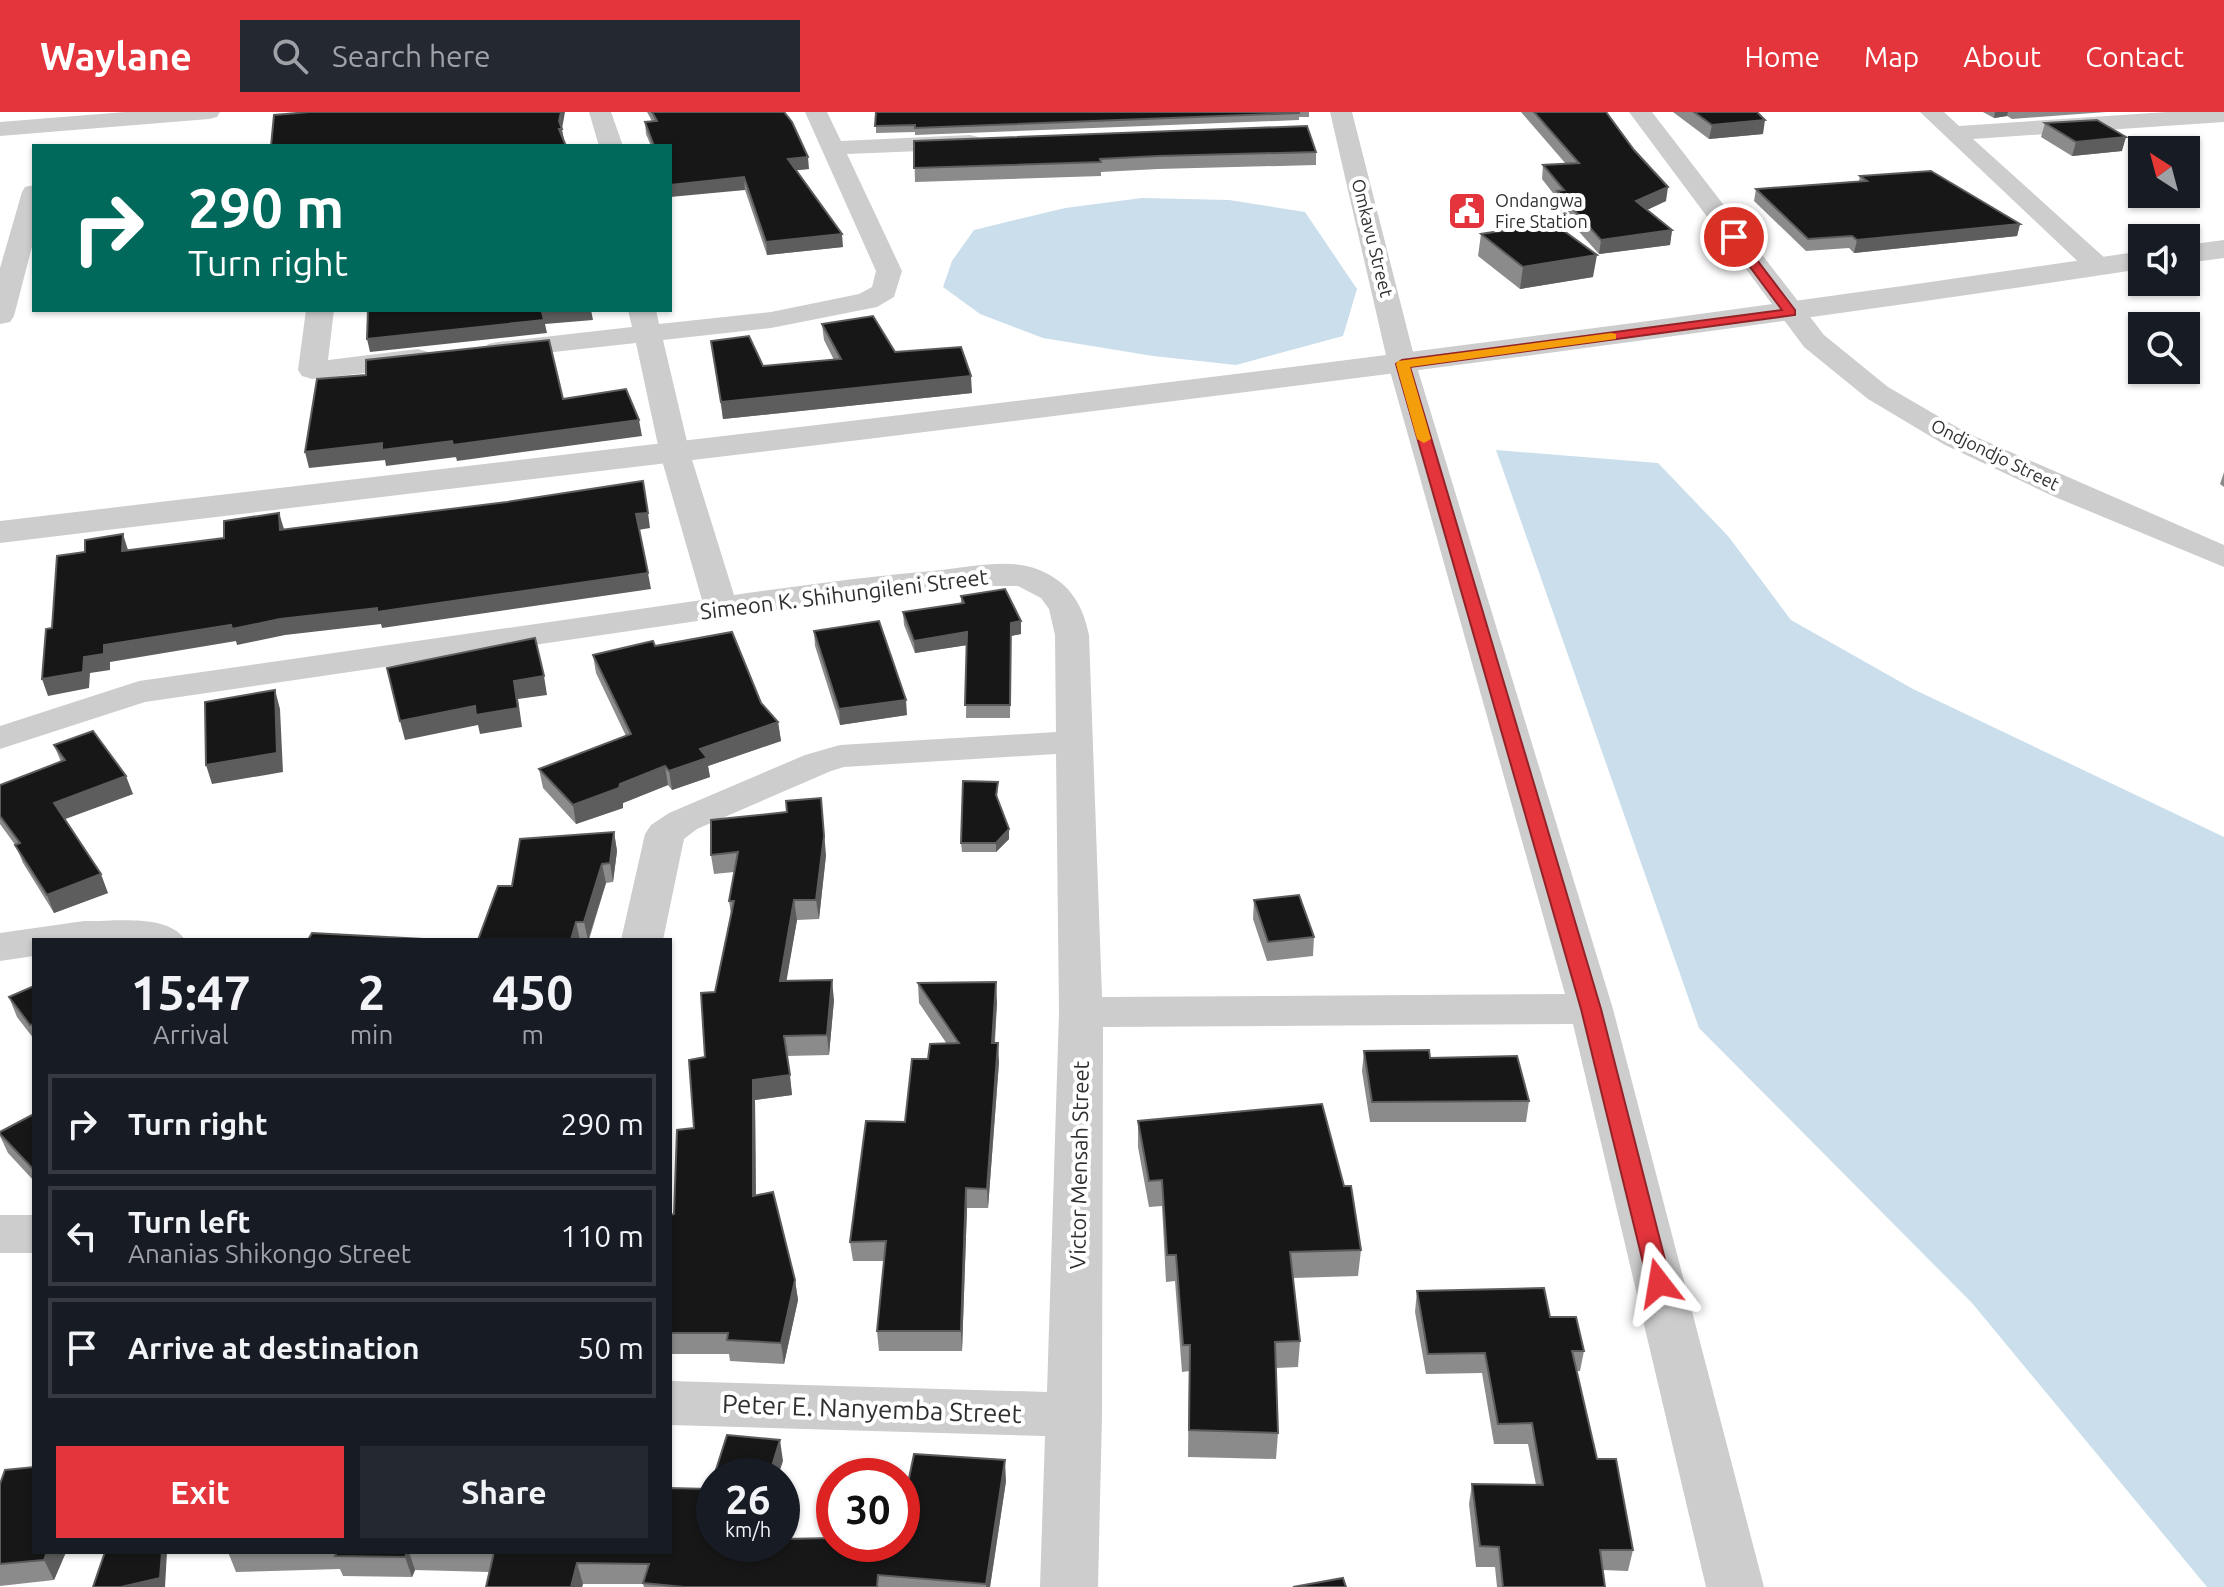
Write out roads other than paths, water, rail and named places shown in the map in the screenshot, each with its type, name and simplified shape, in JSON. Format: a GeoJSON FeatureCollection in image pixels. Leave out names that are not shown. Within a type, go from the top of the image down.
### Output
{"type":"FeatureCollection","features":[{"type":"Feature","properties":{"kind":"street"},"geometry":{"type":"LineString","coordinates":[[0,129],[52,135],[209,112]]}},
{"type":"Feature","properties":{"kind":"street"},"geometry":{"type":"LineString","coordinates":[[600,112],[606,144]]}},
{"type":"Feature","properties":{"kind":"street"},"geometry":{"type":"LineString","coordinates":[[320,312],[312,370],[457,354],[644,322],[771,320],[867,301],[885,291],[889,271],[816,112]]}},
{"type":"Feature","properties":{"kind":"street","name":"Ondjondjo Street"},"geometry":{"type":"LineString","coordinates":[[1640,112],[1814,341],[1878,393],[1956,439],[2224,557]]}},
{"type":"Feature","properties":{"kind":"street"},"geometry":{"type":"LineString","coordinates":[[1931,112],[2098,266]]}},
{"type":"Feature","properties":{"kind":"street"},"geometry":{"type":"LineString","coordinates":[[1953,133],[2224,115]]}},
{"type":"Feature","properties":{"kind":"street"},"geometry":{"type":"LineString","coordinates":[[1314,129],[1343,120]]}},
{"type":"Feature","properties":{"kind":"street","name":"Omkavu Street"},"geometry":{"type":"LineString","coordinates":[[1343,120],[1402,364],[1591,1009],[1735,1587]]}},
{"type":"Feature","properties":{"kind":"street"},"geometry":{"type":"LineString","coordinates":[[831,148],[987,142]]}},
{"type":"Feature","properties":{"kind":"street"},"geometry":{"type":"LineString","coordinates":[[0,204],[32,198]]}},
{"type":"Feature","properties":{"kind":"street"},"geometry":{"type":"LineString","coordinates":[[2,301],[32,201]]}},
{"type":"Feature","properties":{"kind":"street"},"geometry":{"type":"LineString","coordinates":[[2200,252],[2224,249]]}},
{"type":"Feature","properties":{"kind":"street"},"geometry":{"type":"LineString","coordinates":[[0,532],[1402,364],[1791,313],[2128,262]]}},
{"type":"Feature","properties":{"kind":"street"},"geometry":{"type":"LineString","coordinates":[[644,322],[674,450],[721,608]]}},
{"type":"Feature","properties":{"kind":"street","name":"Simeon K. Shihungileni Street"},"geometry":{"type":"LineString","coordinates":[[0,738],[139,692],[855,588],[981,576],[1024,576],[1053,591],[1066,608],[1072,635],[1075,742]]}},
{"type":"Feature","properties":{"kind":"street"},"geometry":{"type":"LineString","coordinates":[[642,938],[665,834],[683,821],[840,756],[1075,742]]}},
{"type":"Feature","properties":{"kind":"street","name":"Victor Mensah Street"},"geometry":{"type":"LineString","coordinates":[[1069,1587],[1075,1415],[1081,1012],[1075,742]]}},
{"type":"Feature","properties":{"kind":"street"},"geometry":{"type":"LineString","coordinates":[[62,938],[84,935],[159,938]]}},
{"type":"Feature","properties":{"kind":"street"},"geometry":{"type":"LineString","coordinates":[[0,947],[32,942]]}},
{"type":"Feature","properties":{"kind":"street"},"geometry":{"type":"LineString","coordinates":[[1081,1012],[1591,1009]]}},
{"type":"Feature","properties":{"kind":"street"},"geometry":{"type":"LineString","coordinates":[[0,1234],[32,1234]]}},
{"type":"Feature","properties":{"kind":"street","name":"Peter E. Nanyemba Street"},"geometry":{"type":"LineString","coordinates":[[672,1403],[1075,1415]]}},
{"type":"Feature","properties":{"kind":"water"},"geometry":{"type":"Polygon","coordinates":[[[1142,198],[1229,200],[1305,212],[1357,289],[1343,336],[1236,365],[1153,356],[1043,338],[980,314],[943,287],[952,261],[974,230],[1065,208],[1142,198]]]}},
{"type":"Feature","properties":{"kind":"water"},"geometry":{"type":"Polygon","coordinates":[[[1496,450],[1658,463],[1728,536],[1791,620],[1913,689],[2224,837],[2224,1587],[2207,1587],[1972,1303],[1699,1028],[1496,450]]]}},
{"type":"Feature","properties":{"kind":"place","name":"Ondangwa Fire Station"},"geometry":{"type":"Point","coordinates":[1467,211]}}]}
